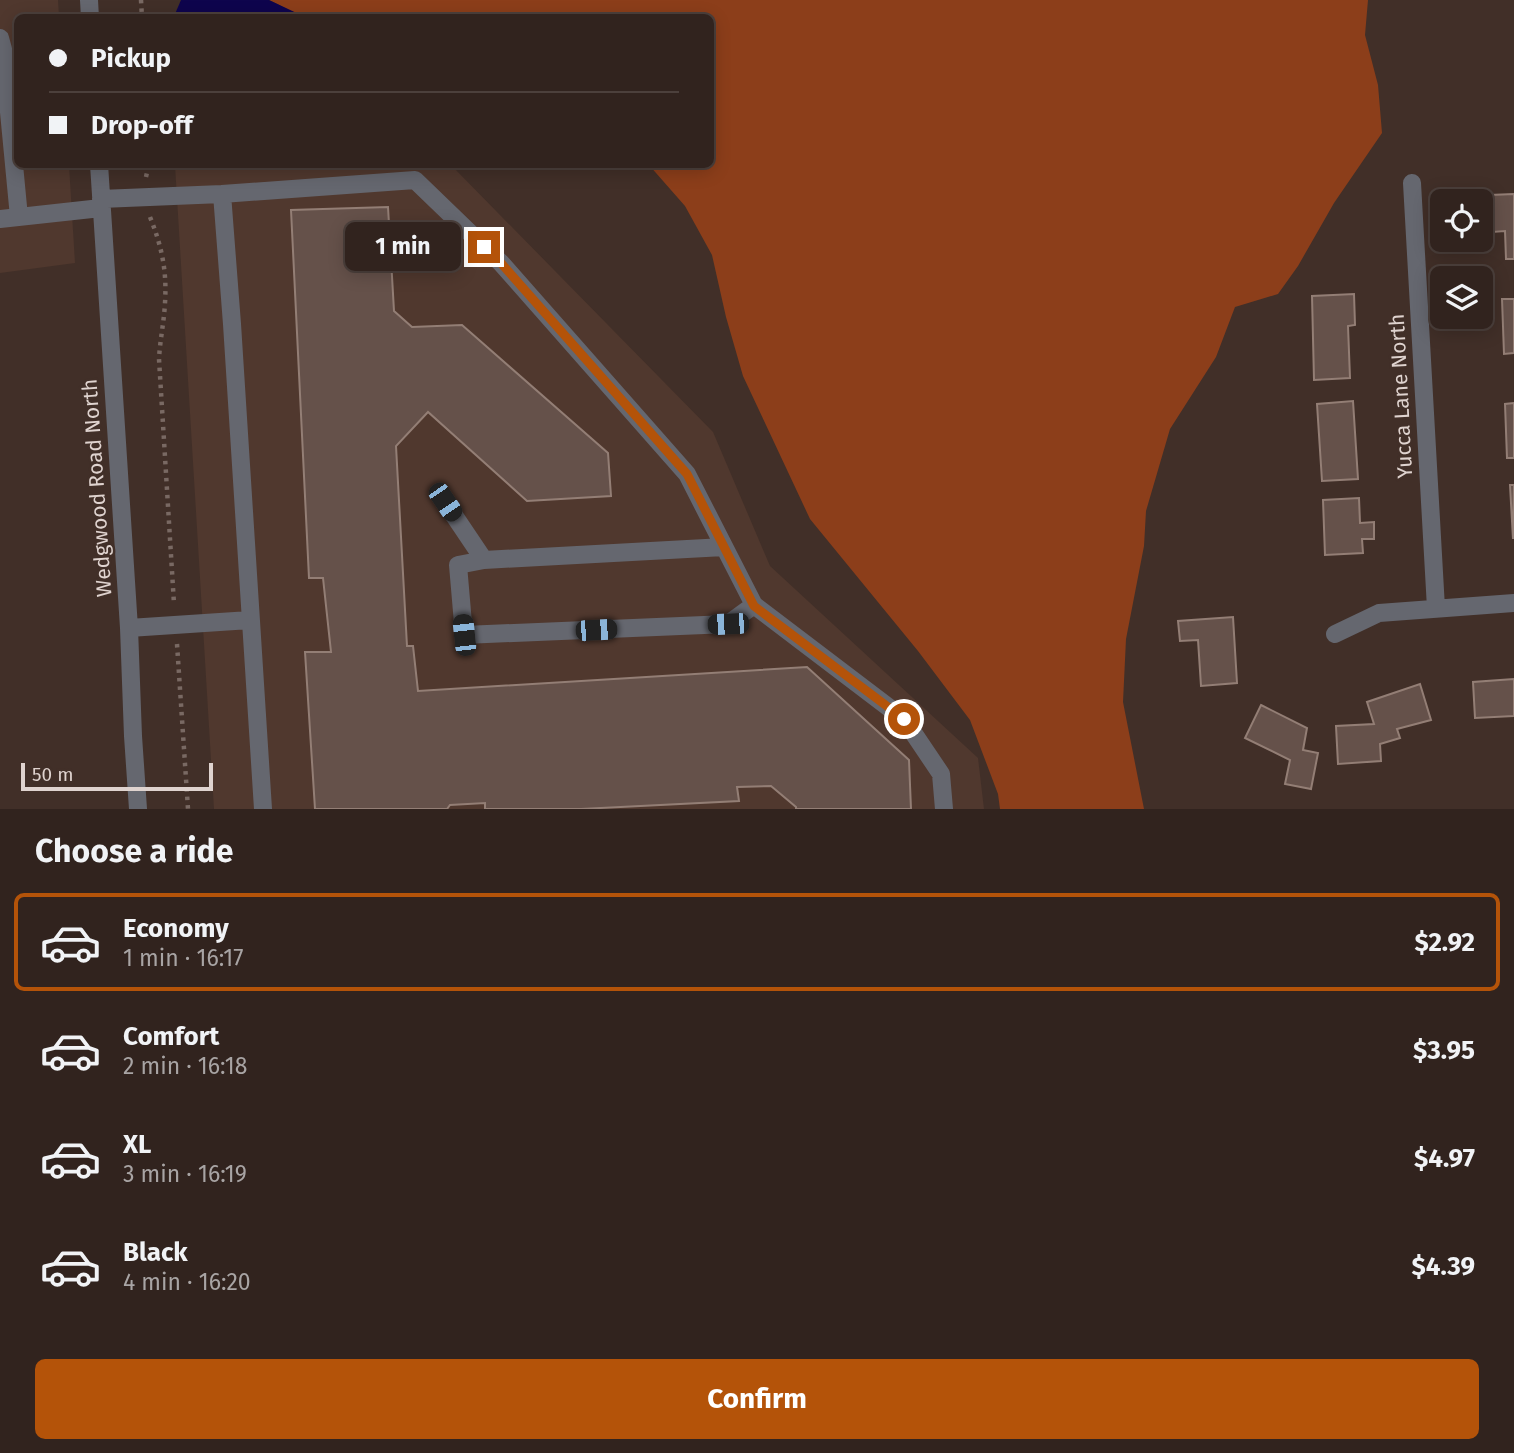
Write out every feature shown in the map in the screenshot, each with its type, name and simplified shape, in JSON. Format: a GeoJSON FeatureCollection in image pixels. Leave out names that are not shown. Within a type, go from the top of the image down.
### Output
{"type":"FeatureCollection","features":[{"type":"Feature","properties":{"kind":"street"},"geometry":{"type":"LineString","coordinates":[[0,38],[14,164]]}},
{"type":"Feature","properties":{"kind":"street"},"geometry":{"type":"LineString","coordinates":[[14,168],[19,217]]}},
{"type":"Feature","properties":{"kind":"street","name":"Wedgwood Road North"},"geometry":{"type":"LineString","coordinates":[[99,168],[138,809]]}},
{"type":"Feature","properties":{"kind":"street"},"geometry":{"type":"LineString","coordinates":[[0,219],[146,196],[222,194],[415,180],[501,263],[687,474],[754,606],[904,719],[941,774],[944,809]]}},
{"type":"Feature","properties":{"kind":"street","name":"Yucca Lane North"},"geometry":{"type":"LineString","coordinates":[[1412,183],[1436,608]]}},
{"type":"Feature","properties":{"kind":"street"},"geometry":{"type":"LineString","coordinates":[[222,194],[263,809]]}},
{"type":"Feature","properties":{"kind":"street"},"geometry":{"type":"LineString","coordinates":[[445,502],[484,561]]}},
{"type":"Feature","properties":{"kind":"street"},"geometry":{"type":"LineString","coordinates":[[724,547],[484,561],[458,565],[464,635],[728,624],[754,606]]}},
{"type":"Feature","properties":{"kind":"street"},"geometry":{"type":"LineString","coordinates":[[1335,635],[1379,613],[1514,603]]}},
{"type":"Feature","properties":{"kind":"street"},"geometry":{"type":"LineString","coordinates":[[129,628],[250,620]]}},
{"type":"Feature","properties":{"kind":"path"},"geometry":{"type":"LineString","coordinates":[[148,168],[147,209],[165,265],[165,305],[159,359],[188,809]]}},
{"type":"Feature","properties":{"kind":"shaded area"},"geometry":{"type":"Polygon","coordinates":[[[0,0],[58,0],[59,14],[14,14],[14,168],[69,168],[75,263],[0,273],[0,0]]]}},
{"type":"Feature","properties":{"kind":"shaded area"},"geometry":{"type":"Polygon","coordinates":[[[181,0],[269,0],[299,14],[175,14],[181,0]]]}},
{"type":"Feature","properties":{"kind":"shaded area"},"geometry":{"type":"Polygon","coordinates":[[[269,0],[1368,0],[1365,35],[1378,85],[1382,133],[1334,203],[1298,266],[1278,294],[1235,307],[1216,357],[1170,429],[1146,511],[1144,546],[1126,639],[1123,702],[1144,809],[1000,809],[998,794],[970,720],[918,651],[810,519],[743,376],[712,255],[685,206],[652,168],[714,168],[714,14],[297,14],[269,0]]]}},
{"type":"Feature","properties":{"kind":"shaded area"},"geometry":{"type":"Polygon","coordinates":[[[175,168],[454,168],[713,432],[770,566],[978,758],[984,809],[214,809],[175,168]]]}},
{"type":"Feature","properties":{"kind":"building"},"geometry":{"type":"Polygon","coordinates":[[[1514,194],[1514,259],[1506,259],[1505,231],[1493,232],[1493,195],[1514,194]]]}},
{"type":"Feature","properties":{"kind":"building"},"geometry":{"type":"Polygon","coordinates":[[[388,207],[394,311],[412,327],[462,325],[608,453],[611,496],[527,501],[428,412],[396,446],[407,646],[413,646],[418,691],[807,667],[909,760],[911,809],[796,809],[771,786],[737,787],[739,801],[581,809],[485,809],[485,803],[450,805],[447,809],[315,809],[305,652],[331,652],[323,578],[309,578],[291,210],[388,207]]]}},
{"type":"Feature","properties":{"kind":"building"},"geometry":{"type":"Polygon","coordinates":[[[1354,294],[1355,325],[1348,326],[1350,378],[1314,380],[1312,296],[1354,294]]]}},
{"type":"Feature","properties":{"kind":"building"},"geometry":{"type":"Polygon","coordinates":[[[1502,299],[1514,299],[1514,353],[1504,354],[1502,299]]]}},
{"type":"Feature","properties":{"kind":"building"},"geometry":{"type":"Polygon","coordinates":[[[1353,401],[1358,479],[1322,481],[1317,404],[1353,401]]]}},
{"type":"Feature","properties":{"kind":"building"},"geometry":{"type":"Polygon","coordinates":[[[1514,403],[1514,458],[1507,458],[1505,404],[1514,403]]]}},
{"type":"Feature","properties":{"kind":"building"},"geometry":{"type":"Polygon","coordinates":[[[1510,485],[1514,485],[1513,539],[1510,485]]]}},
{"type":"Feature","properties":{"kind":"building"},"geometry":{"type":"Polygon","coordinates":[[[1359,498],[1360,523],[1374,522],[1374,539],[1362,539],[1363,553],[1325,555],[1323,500],[1359,498]]]}},
{"type":"Feature","properties":{"kind":"building"},"geometry":{"type":"Polygon","coordinates":[[[1233,617],[1237,683],[1201,686],[1198,640],[1180,641],[1178,621],[1233,617]]]}},
{"type":"Feature","properties":{"kind":"building"},"geometry":{"type":"Polygon","coordinates":[[[1514,679],[1514,716],[1475,718],[1473,682],[1514,679]]]}},
{"type":"Feature","properties":{"kind":"building"},"geometry":{"type":"Polygon","coordinates":[[[1420,684],[1431,720],[1397,729],[1400,738],[1380,744],[1381,761],[1338,764],[1336,726],[1374,724],[1367,702],[1420,684]]]}},
{"type":"Feature","properties":{"kind":"building"},"geometry":{"type":"Polygon","coordinates":[[[1261,705],[1307,728],[1303,750],[1318,753],[1311,789],[1285,784],[1290,760],[1245,738],[1261,705]]]}},
{"type":"Feature","properties":{"kind":"route"},"geometry":{"type":"LineString","coordinates":[[484,247],[687,474],[754,606],[904,719]]}}]}
